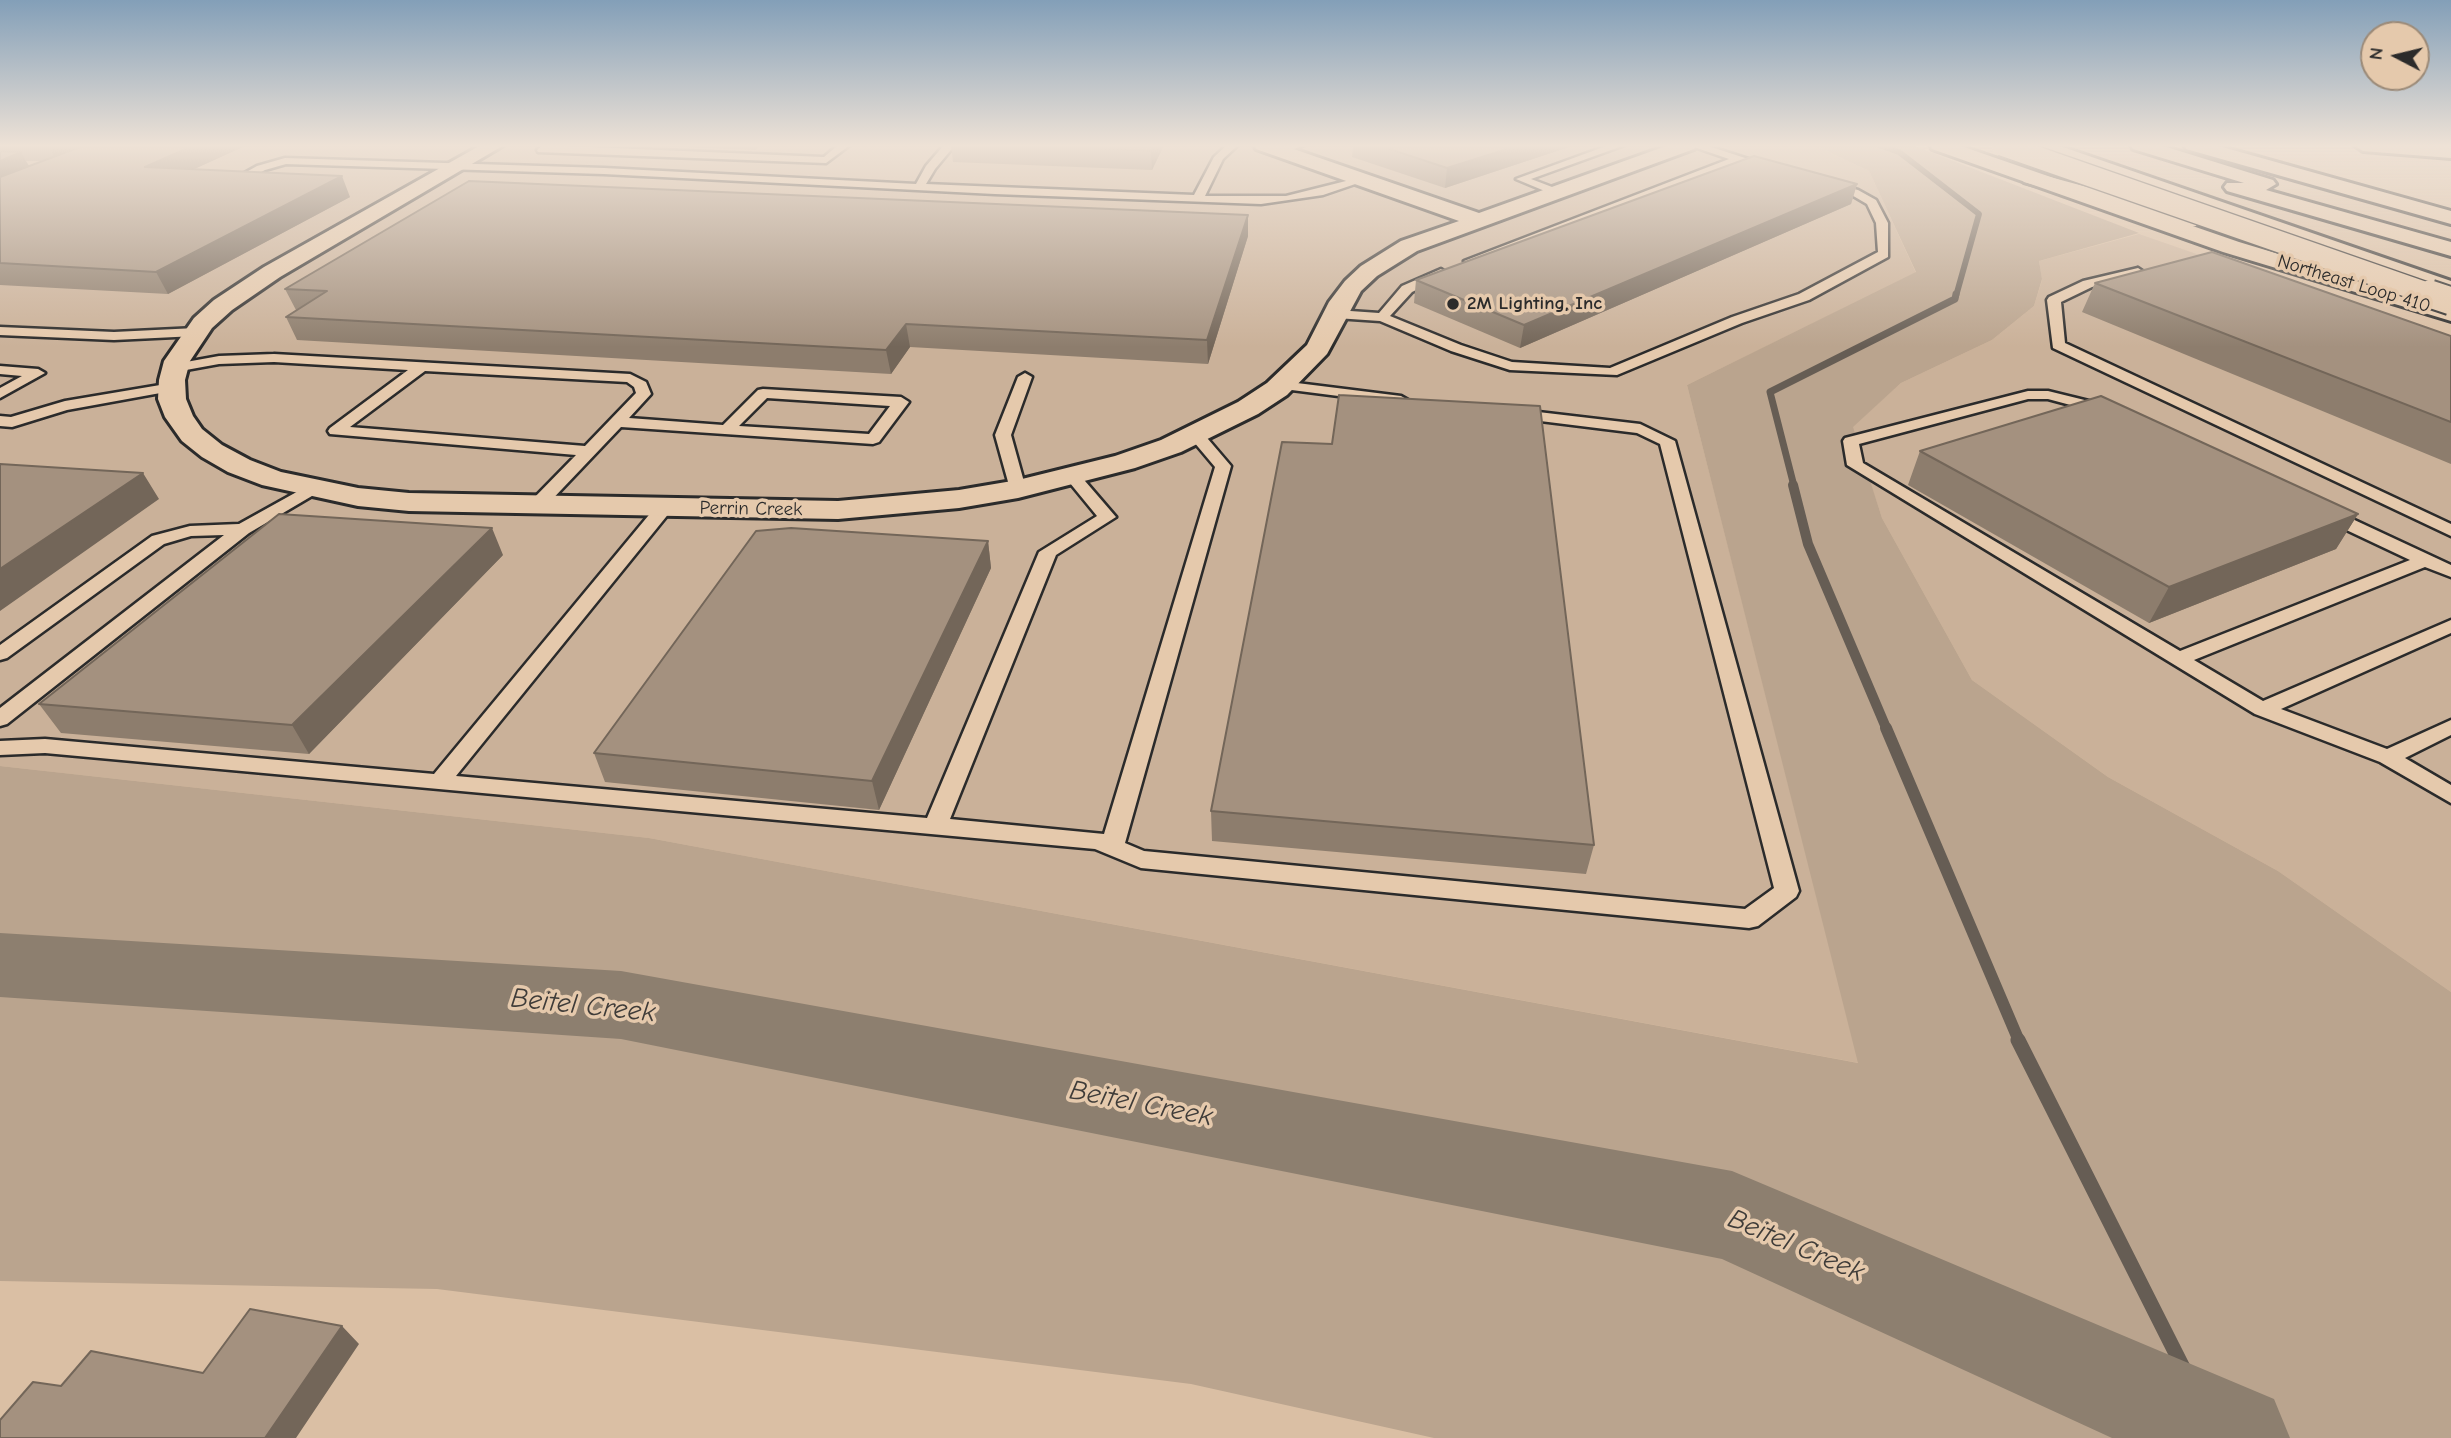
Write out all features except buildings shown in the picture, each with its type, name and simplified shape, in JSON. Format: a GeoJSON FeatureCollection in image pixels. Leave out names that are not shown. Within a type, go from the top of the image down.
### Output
{"type":"FeatureCollection","features":[{"type":"Feature","properties":{"kind":"main road"},"geometry":{"type":"LineString","coordinates":[[173,378],[187,342],[223,305],[246,288],[378,212]]}},
{"type":"Feature","properties":{"kind":"main road"},"geometry":{"type":"LineString","coordinates":[[1454,212],[1477,220]]}},
{"type":"Feature","properties":{"kind":"main road","name":"Perrin Creek"},"geometry":{"type":"LineString","coordinates":[[173,378],[172,399],[179,417],[192,435],[212,451],[262,474],[311,489],[409,502],[838,510],[899,506],[1018,489],[1073,477],[1125,462],[1196,435],[1248,408],[1281,385],[1318,349],[1353,286],[1388,258],[1434,235],[1499,212]]}},
{"type":"Feature","properties":{"kind":"main road","name":"Northeast Loop 410"},"geometry":{"type":"LineString","coordinates":[[2130,212],[2231,247],[2451,314]]}},
{"type":"Feature","properties":{"kind":"main road"},"geometry":{"type":"LineString","coordinates":[[2158,212],[2451,291]]}},
{"type":"Feature","properties":{"kind":"main road"},"geometry":{"type":"LineString","coordinates":[[2195,212],[2451,301]]}},
{"type":"Feature","properties":{"kind":"main road"},"geometry":{"type":"LineString","coordinates":[[2228,212],[2451,291]]}},
{"type":"Feature","properties":{"kind":"main road"},"geometry":{"type":"LineString","coordinates":[[2230,212],[2451,280]]}},
{"type":"Feature","properties":{"kind":"main road"},"geometry":{"type":"LineString","coordinates":[[2276,212],[2451,265]]}},
{"type":"Feature","properties":{"kind":"main road"},"geometry":{"type":"LineString","coordinates":[[2322,212],[2451,247]]}},
{"type":"Feature","properties":{"kind":"main road"},"geometry":{"type":"LineString","coordinates":[[2430,212],[2451,218]]}},
{"type":"Feature","properties":{"kind":"lane"},"geometry":{"type":"LineString","coordinates":[[1461,264],[1598,212]]}},
{"type":"Feature","properties":{"kind":"lane"},"geometry":{"type":"LineString","coordinates":[[1336,314],[1382,317],[1456,348],[1510,366],[1612,372],[1737,320],[1804,297],[1884,254],[1882,223],[1877,212]]}},
{"type":"Feature","properties":{"kind":"lane"},"geometry":{"type":"LineString","coordinates":[[2203,255],[2231,247]]}},
{"type":"Feature","properties":{"kind":"lane"},"geometry":{"type":"LineString","coordinates":[[2151,268],[2088,284],[2054,300],[2057,345],[2451,530]]}},
{"type":"Feature","properties":{"kind":"lane"},"geometry":{"type":"LineString","coordinates":[[1382,317],[1407,289],[1449,269]]}},
{"type":"Feature","properties":{"kind":"lane"},"geometry":{"type":"LineString","coordinates":[[0,331],[114,336],[196,332]]}},
{"type":"Feature","properties":{"kind":"lane"},"geometry":{"type":"LineString","coordinates":[[4,424],[173,378],[219,360],[274,358],[630,378],[641,385],[644,394],[537,505]]}},
{"type":"Feature","properties":{"kind":"lane"},"geometry":{"type":"LineString","coordinates":[[422,366],[336,431],[589,451]]}},
{"type":"Feature","properties":{"kind":"lane"},"geometry":{"type":"LineString","coordinates":[[0,370],[38,373],[0,394]]}},
{"type":"Feature","properties":{"kind":"lane"},"geometry":{"type":"LineString","coordinates":[[1018,489],[1003,435],[1025,377]]}},
{"type":"Feature","properties":{"kind":"lane"},"geometry":{"type":"LineString","coordinates":[[1281,385],[1419,402]]}},
{"type":"Feature","properties":{"kind":"lane"},"geometry":{"type":"LineString","coordinates":[[616,422],[727,430],[873,439],[901,402],[763,393],[727,430]]}},
{"type":"Feature","properties":{"kind":"lane"},"geometry":{"type":"LineString","coordinates":[[2115,415],[2103,409],[2048,395],[2028,394],[1851,442],[1855,464],[2262,709],[2388,757],[2451,795]]}},
{"type":"Feature","properties":{"kind":"lane"},"geometry":{"type":"LineString","coordinates":[[0,748],[45,746],[1098,841],[1141,859],[1749,919],[1787,891],[1667,441],[1640,429],[1488,411]]}},
{"type":"Feature","properties":{"kind":"lane"},"geometry":{"type":"LineString","coordinates":[[1112,848],[1223,467],[1196,435]]}},
{"type":"Feature","properties":{"kind":"lane"},"geometry":{"type":"LineString","coordinates":[[935,827],[1048,552],[1108,517],[1073,477]]}},
{"type":"Feature","properties":{"kind":"lane"},"geometry":{"type":"LineString","coordinates":[[0,719],[243,529],[311,489]]}},
{"type":"Feature","properties":{"kind":"lane"},"geometry":{"type":"LineString","coordinates":[[439,782],[664,508]]}},
{"type":"Feature","properties":{"kind":"lane"},"geometry":{"type":"LineString","coordinates":[[2314,508],[2451,572]]}},
{"type":"Feature","properties":{"kind":"lane"},"geometry":{"type":"LineString","coordinates":[[0,654],[158,540],[190,531],[243,529]]}},
{"type":"Feature","properties":{"kind":"lane"},"geometry":{"type":"LineString","coordinates":[[2179,659],[2425,560]]}},
{"type":"Feature","properties":{"kind":"lane"},"geometry":{"type":"LineString","coordinates":[[2262,709],[2451,626]]}},
{"type":"Feature","properties":{"kind":"lane"},"geometry":{"type":"LineString","coordinates":[[2388,757],[2451,726]]}},
{"type":"Feature","properties":{"kind":"shaded area"},"geometry":{"type":"Polygon","coordinates":[[[0,212],[1888,212],[1916,273],[1687,385],[1859,1063],[649,838],[0,766],[0,212]]]}},
{"type":"Feature","properties":{"kind":"shaded area"},"geometry":{"type":"Polygon","coordinates":[[[1888,212],[2085,212],[2139,233],[2039,261],[2042,279],[2034,306],[1992,340],[1901,383],[1853,427],[1882,518],[1972,680],[2108,777],[2278,871],[2451,992],[2451,1438],[1434,1438],[1191,1384],[437,1289],[0,1281],[0,766],[649,838],[1858,1063],[1687,385],[1916,272],[1888,212]]]}},
{"type":"Feature","properties":{"kind":"shaded area"},"geometry":{"type":"Polygon","coordinates":[[[2139,234],[2451,342],[2451,992],[2278,871],[2108,777],[1972,680],[1882,518],[1852,427],[1901,383],[1992,340],[2034,306],[2042,280],[2039,261],[2139,234]]]}},
{"type":"Feature","properties":{"kind":"waterway"},"geometry":{"type":"LineString","coordinates":[[1956,296],[1979,214],[1977,212]]}},
{"type":"Feature","properties":{"kind":"waterway"},"geometry":{"type":"LineString","coordinates":[[1794,486],[1770,392],[1955,299],[1956,294]]}},
{"type":"Feature","properties":{"kind":"waterway"},"geometry":{"type":"LineString","coordinates":[[1793,485],[1808,544],[1887,730]]}},
{"type":"Feature","properties":{"kind":"waterway"},"geometry":{"type":"LineString","coordinates":[[1886,728],[2019,1041]]}},
{"type":"Feature","properties":{"kind":"waterway","name":"Beitel Creek"},"geometry":{"type":"LineString","coordinates":[[0,965],[621,1005],[1732,1216],[2235,1438]]}},
{"type":"Feature","properties":{"kind":"waterway"},"geometry":{"type":"LineString","coordinates":[[2018,1040],[2214,1429]]}},
{"type":"Feature","properties":{"kind":"place","name":"2M Lighting, Inc"},"geometry":{"type":"Point","coordinates":[1453,304]}}]}
